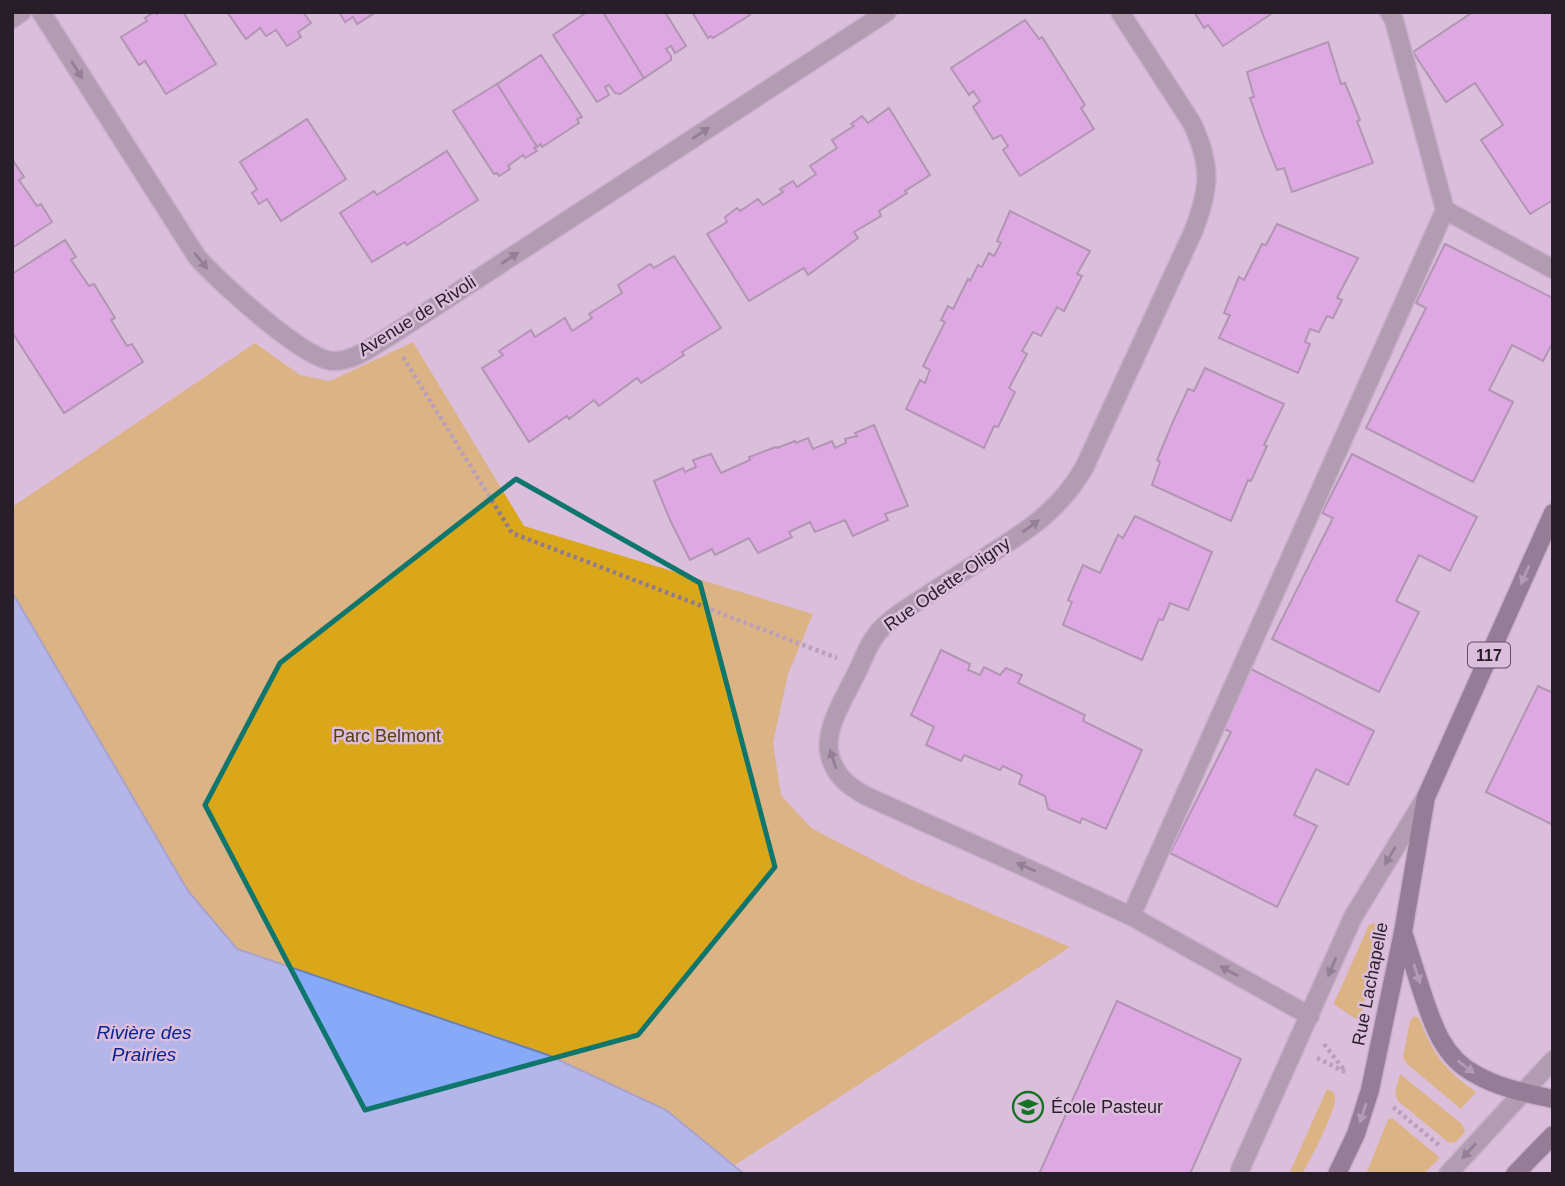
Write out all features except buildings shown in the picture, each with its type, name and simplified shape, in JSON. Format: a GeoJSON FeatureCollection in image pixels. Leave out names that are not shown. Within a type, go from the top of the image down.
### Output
{"type":"FeatureCollection","features":[{"type":"Feature","properties":{"kind":"main road","name":"Rue Lachapelle"},"geometry":{"type":"LineString","coordinates":[[1337,1174],[1356,1134],[1370,1090],[1403,932],[1426,797],[1553,513]]}},
{"type":"Feature","properties":{"kind":"main road"},"geometry":{"type":"LineString","coordinates":[[1403,932],[1430,1017],[1448,1051],[1462,1066],[1498,1085],[1553,1099]]}},
{"type":"Feature","properties":{"kind":"main road"},"geometry":{"type":"LineString","coordinates":[[1515,1174],[1553,1135]]}},
{"type":"Feature","properties":{"kind":"street"},"geometry":{"type":"LineString","coordinates":[[12,19],[22,12]]}},
{"type":"Feature","properties":{"kind":"street","name":"Avenue de Rivoli"},"geometry":{"type":"LineString","coordinates":[[41,12],[197,257],[230,291],[292,341],[313,355],[329,361],[359,354],[390,336],[887,12]]}},
{"type":"Feature","properties":{"kind":"street","name":"Rue Odette-Oligny"},"geometry":{"type":"LineString","coordinates":[[1120,12],[1192,123],[1199,139],[1207,174],[1207,190],[1198,220],[1074,485],[1048,514],[900,613],[875,635],[834,720],[829,751],[840,778],[866,796],[1131,916],[1310,1016]]}},
{"type":"Feature","properties":{"kind":"street"},"geometry":{"type":"LineString","coordinates":[[1131,916],[1445,210],[1394,20],[1389,12]]}},
{"type":"Feature","properties":{"kind":"street"},"geometry":{"type":"LineString","coordinates":[[1445,210],[1553,269]]}},
{"type":"Feature","properties":{"kind":"street","name":"Rue Lachapelle"},"geometry":{"type":"LineString","coordinates":[[1240,1170],[1353,917],[1426,797]]}},
{"type":"Feature","properties":{"kind":"street"},"geometry":{"type":"LineString","coordinates":[[1448,1174],[1553,1060]]}},
{"type":"Feature","properties":{"kind":"path"},"geometry":{"type":"LineString","coordinates":[[390,336],[512,533],[860,666]]}},
{"type":"Feature","properties":{"kind":"path"},"geometry":{"type":"LineString","coordinates":[[1312,1057],[1345,1071],[1319,1038]]}},
{"type":"Feature","properties":{"kind":"path"},"geometry":{"type":"LineString","coordinates":[[1391,1106],[1447,1151]]}},
{"type":"Feature","properties":{"kind":"highlighted area"},"geometry":{"type":"Polygon","coordinates":[[[516,479],[700,583],[775,867],[638,1035],[365,1110],[205,805],[280,663],[516,479]]]}},
{"type":"Feature","properties":{"kind":"green space","name":"Parc Belmont"},"geometry":{"type":"Polygon","coordinates":[[[413,342],[524,526],[813,614],[788,674],[773,743],[781,795],[811,828],[910,879],[1070,947],[735,1165],[666,1110],[548,1055],[237,949],[188,891],[12,592],[12,507],[255,343],[300,375],[330,381],[413,342]]]}},
{"type":"Feature","properties":{"kind":"green space"},"geometry":{"type":"Polygon","coordinates":[[[1374,923],[1378,928],[1359,1021],[1334,1003],[1369,925],[1374,923]]]}},
{"type":"Feature","properties":{"kind":"green space"},"geometry":{"type":"Polygon","coordinates":[[[1414,1016],[1419,1018],[1429,1042],[1441,1060],[1476,1092],[1461,1109],[1406,1063],[1403,1057],[1410,1021],[1414,1016]]]}},
{"type":"Feature","properties":{"kind":"green space"},"geometry":{"type":"Polygon","coordinates":[[[1400,1074],[1462,1124],[1465,1132],[1455,1143],[1448,1142],[1398,1101],[1395,1093],[1400,1074]]]}},
{"type":"Feature","properties":{"kind":"green space"},"geometry":{"type":"Polygon","coordinates":[[[1327,1089],[1335,1096],[1332,1112],[1322,1135],[1302,1174],[1289,1174],[1327,1089]]]}},
{"type":"Feature","properties":{"kind":"green space"},"geometry":{"type":"Polygon","coordinates":[[[1392,1118],[1439,1157],[1423,1174],[1366,1174],[1387,1122],[1392,1118]]]}},
{"type":"Feature","properties":{"kind":"water","name":"Rivière des Prairies"},"geometry":{"type":"Polygon","coordinates":[[[12,592],[188,891],[237,949],[548,1055],[666,1110],[744,1174],[12,1174],[12,592]]]}},
{"type":"Feature","properties":{"kind":"place","name":"École Pasteur"},"geometry":{"type":"Point","coordinates":[1028,1107]}}]}
